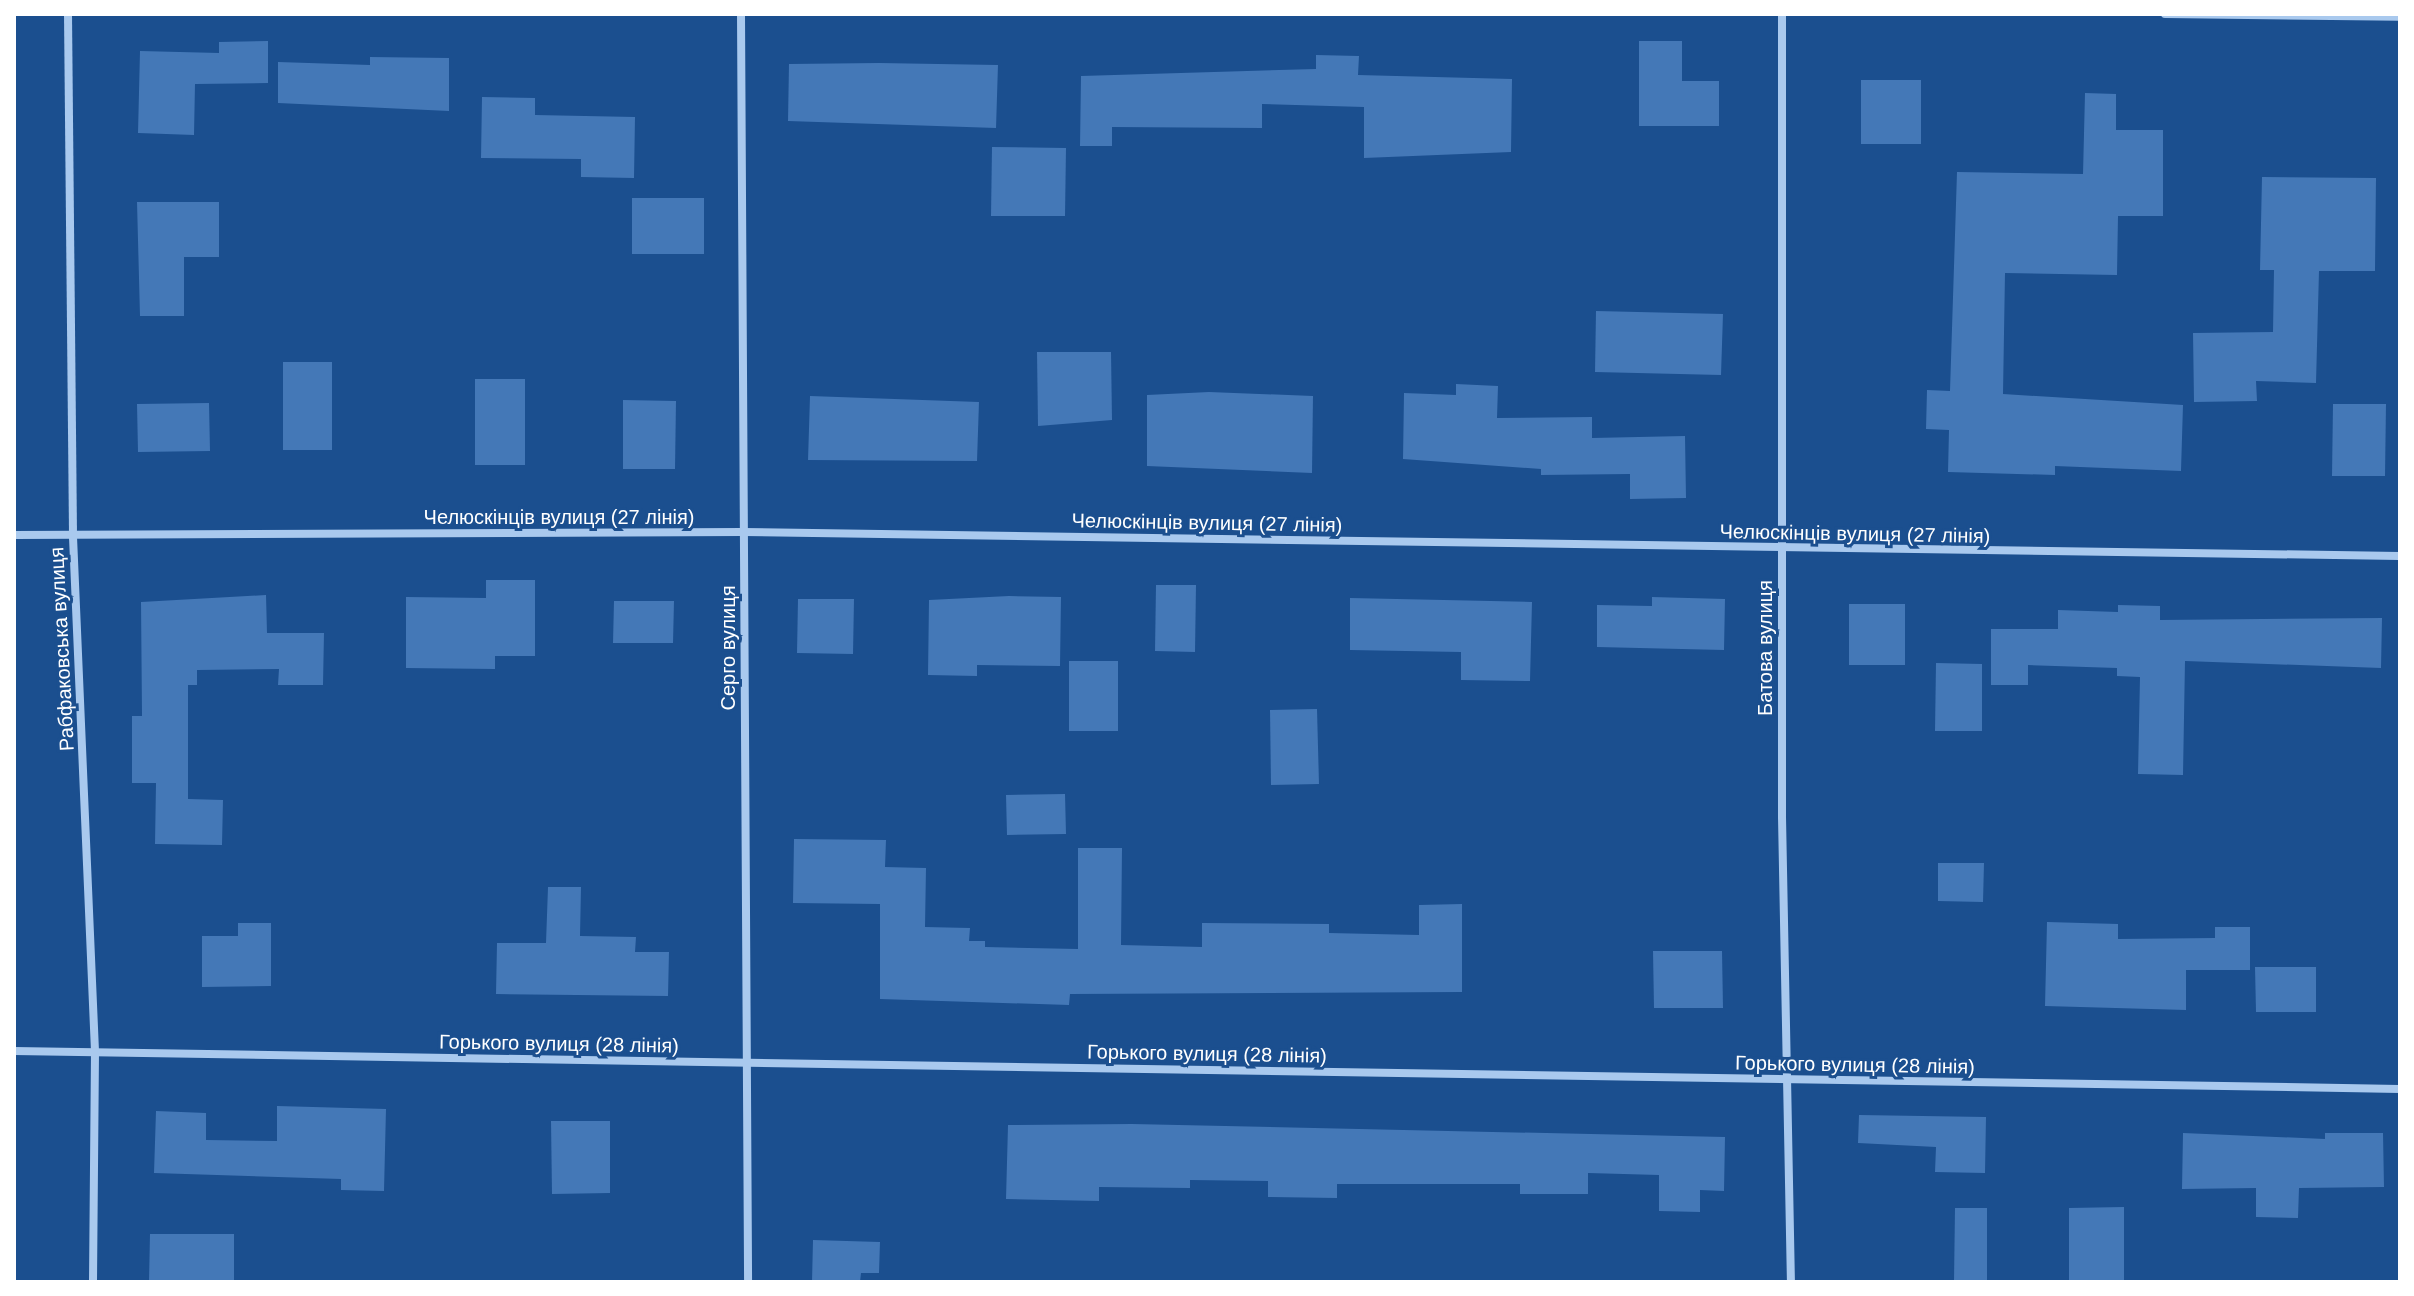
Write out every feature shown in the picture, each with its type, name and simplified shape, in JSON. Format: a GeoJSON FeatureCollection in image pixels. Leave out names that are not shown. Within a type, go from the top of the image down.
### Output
{"type":"FeatureCollection","features":[{"type":"Feature","properties":{"kind":"street","name":"Рабфаковська вулиця"},"geometry":{"type":"LineString","coordinates":[[68,14],[73,537],[95,1052],[93,1282]]}},
{"type":"Feature","properties":{"kind":"street","name":"Серго вулиця"},"geometry":{"type":"LineString","coordinates":[[741,14],[748,1282]]}},
{"type":"Feature","properties":{"kind":"street","name":"Батова вулиця"},"geometry":{"type":"LineString","coordinates":[[1782,14],[1781,549],[1791,1282]]}},
{"type":"Feature","properties":{"kind":"street"},"geometry":{"type":"LineString","coordinates":[[2165,14],[2400,17]]}},
{"type":"Feature","properties":{"kind":"street","name":"Челюскінців вулиця (27 лiнiя)"},"geometry":{"type":"LineString","coordinates":[[14,535],[743,532],[2400,556]]}},
{"type":"Feature","properties":{"kind":"street","name":"Горького вулиця (28 лiнiя)"},"geometry":{"type":"LineString","coordinates":[[14,1051],[2400,1089]]}},
{"type":"Feature","properties":{"kind":"building"},"geometry":{"type":"Polygon","coordinates":[[[268,41],[268,83],[195,84],[194,135],[138,133],[140,51],[219,53],[219,42],[268,41]]]}},
{"type":"Feature","properties":{"kind":"building"},"geometry":{"type":"Polygon","coordinates":[[[1639,41],[1682,41],[1682,81],[1719,81],[1719,126],[1639,126],[1639,41]]]}},
{"type":"Feature","properties":{"kind":"building"},"geometry":{"type":"Polygon","coordinates":[[[1316,55],[1359,56],[1358,75],[1512,79],[1511,152],[1364,158],[1364,107],[1262,104],[1262,128],[1112,127],[1112,146],[1080,146],[1081,76],[1316,69],[1316,55]]]}},
{"type":"Feature","properties":{"kind":"building"},"geometry":{"type":"Polygon","coordinates":[[[370,57],[449,58],[449,111],[278,103],[278,62],[370,65],[370,57]]]}},
{"type":"Feature","properties":{"kind":"building"},"geometry":{"type":"Polygon","coordinates":[[[789,64],[998,65],[996,128],[788,121],[789,64]]]}},
{"type":"Feature","properties":{"kind":"building"},"geometry":{"type":"Polygon","coordinates":[[[1861,80],[1921,80],[1921,144],[1861,144],[1861,80]]]}},
{"type":"Feature","properties":{"kind":"building"},"geometry":{"type":"Polygon","coordinates":[[[2085,93],[2116,94],[2116,130],[2163,130],[2163,216],[2118,216],[2117,275],[2005,273],[2003,394],[2183,405],[2181,471],[2055,466],[2055,475],[1948,472],[1949,430],[1926,429],[1927,390],[1950,391],[1957,172],[2083,174],[2085,93]]]}},
{"type":"Feature","properties":{"kind":"building"},"geometry":{"type":"Polygon","coordinates":[[[482,97],[535,98],[535,115],[635,117],[634,178],[581,177],[581,159],[481,158],[482,97]]]}},
{"type":"Feature","properties":{"kind":"building"},"geometry":{"type":"Polygon","coordinates":[[[992,147],[1066,148],[1065,216],[991,216],[992,147]]]}},
{"type":"Feature","properties":{"kind":"building"},"geometry":{"type":"Polygon","coordinates":[[[2262,177],[2376,178],[2375,271],[2319,271],[2316,383],[2256,381],[2257,401],[2194,402],[2193,333],[2273,332],[2274,270],[2260,270],[2262,177]]]}},
{"type":"Feature","properties":{"kind":"building"},"geometry":{"type":"Polygon","coordinates":[[[632,198],[704,198],[704,254],[632,254],[632,198]]]}},
{"type":"Feature","properties":{"kind":"building"},"geometry":{"type":"Polygon","coordinates":[[[137,202],[219,202],[219,257],[184,257],[184,316],[140,316],[137,202]]]}},
{"type":"Feature","properties":{"kind":"building"},"geometry":{"type":"Polygon","coordinates":[[[1596,311],[1723,314],[1721,375],[1595,372],[1596,311]]]}},
{"type":"Feature","properties":{"kind":"building"},"geometry":{"type":"Polygon","coordinates":[[[1037,352],[1111,352],[1112,420],[1038,426],[1037,352]]]}},
{"type":"Feature","properties":{"kind":"building"},"geometry":{"type":"Polygon","coordinates":[[[283,362],[332,362],[332,450],[283,450],[283,362]]]}},
{"type":"Feature","properties":{"kind":"building"},"geometry":{"type":"Polygon","coordinates":[[[475,379],[525,379],[525,465],[475,465],[475,379]]]}},
{"type":"Feature","properties":{"kind":"building"},"geometry":{"type":"Polygon","coordinates":[[[1456,384],[1498,386],[1497,418],[1592,417],[1592,438],[1685,436],[1686,498],[1630,499],[1630,474],[1541,475],[1541,469],[1403,459],[1404,393],[1456,395],[1456,384]]]}},
{"type":"Feature","properties":{"kind":"building"},"geometry":{"type":"Polygon","coordinates":[[[1209,392],[1313,396],[1312,473],[1147,466],[1147,395],[1209,392]]]}},
{"type":"Feature","properties":{"kind":"building"},"geometry":{"type":"Polygon","coordinates":[[[810,396],[979,402],[977,461],[808,460],[810,396]]]}},
{"type":"Feature","properties":{"kind":"building"},"geometry":{"type":"Polygon","coordinates":[[[623,400],[676,401],[675,469],[623,469],[623,400]]]}},
{"type":"Feature","properties":{"kind":"building"},"geometry":{"type":"Polygon","coordinates":[[[209,403],[210,451],[138,452],[137,404],[209,403]]]}},
{"type":"Feature","properties":{"kind":"building"},"geometry":{"type":"Polygon","coordinates":[[[2333,404],[2386,404],[2385,476],[2332,476],[2333,404]]]}},
{"type":"Feature","properties":{"kind":"building"},"geometry":{"type":"Polygon","coordinates":[[[486,580],[535,580],[535,656],[495,656],[495,669],[406,668],[406,597],[486,598],[486,580]]]}},
{"type":"Feature","properties":{"kind":"building"},"geometry":{"type":"Polygon","coordinates":[[[1156,585],[1196,585],[1195,652],[1155,651],[1156,585]]]}},
{"type":"Feature","properties":{"kind":"building"},"geometry":{"type":"Polygon","coordinates":[[[266,595],[267,633],[324,633],[323,685],[278,685],[279,669],[197,670],[197,685],[188,685],[188,799],[223,800],[222,845],[155,844],[156,783],[132,783],[132,716],[142,716],[141,602],[266,595]]]}},
{"type":"Feature","properties":{"kind":"building"},"geometry":{"type":"Polygon","coordinates":[[[1061,597],[1060,666],[977,665],[977,676],[928,675],[929,600],[1061,597]]]}},
{"type":"Feature","properties":{"kind":"building"},"geometry":{"type":"Polygon","coordinates":[[[1652,597],[1725,599],[1724,650],[1597,647],[1597,605],[1652,606],[1652,597]]]}},
{"type":"Feature","properties":{"kind":"building"},"geometry":{"type":"Polygon","coordinates":[[[1350,598],[1532,602],[1530,681],[1461,680],[1461,652],[1350,650],[1350,598]]]}},
{"type":"Feature","properties":{"kind":"building"},"geometry":{"type":"Polygon","coordinates":[[[798,599],[854,599],[853,654],[797,653],[798,599]]]}},
{"type":"Feature","properties":{"kind":"building"},"geometry":{"type":"Polygon","coordinates":[[[614,601],[674,601],[673,643],[613,643],[614,601]]]}},
{"type":"Feature","properties":{"kind":"building"},"geometry":{"type":"Polygon","coordinates":[[[1849,604],[1905,604],[1905,665],[1849,665],[1849,604]]]}},
{"type":"Feature","properties":{"kind":"building"},"geometry":{"type":"Polygon","coordinates":[[[2118,605],[2160,606],[2160,620],[2382,618],[2381,668],[2185,661],[2183,775],[2138,774],[2140,677],[2117,676],[2117,668],[2028,665],[2028,685],[1991,685],[1991,629],[2058,629],[2058,610],[2118,612],[2118,605]]]}},
{"type":"Feature","properties":{"kind":"building"},"geometry":{"type":"Polygon","coordinates":[[[1069,661],[1118,661],[1118,731],[1069,731],[1069,661]]]}},
{"type":"Feature","properties":{"kind":"building"},"geometry":{"type":"Polygon","coordinates":[[[1936,663],[1982,664],[1982,731],[1935,731],[1936,663]]]}},
{"type":"Feature","properties":{"kind":"building"},"geometry":{"type":"Polygon","coordinates":[[[1317,709],[1319,784],[1271,785],[1270,710],[1317,709]]]}},
{"type":"Feature","properties":{"kind":"building"},"geometry":{"type":"Polygon","coordinates":[[[1065,794],[1066,834],[1007,835],[1006,795],[1065,794]]]}},
{"type":"Feature","properties":{"kind":"building"},"geometry":{"type":"Polygon","coordinates":[[[794,839],[886,840],[885,867],[926,868],[925,927],[970,928],[969,941],[985,941],[985,947],[1078,949],[1078,848],[1122,848],[1121,945],[1202,947],[1202,923],[1329,924],[1329,933],[1419,935],[1419,905],[1462,904],[1462,992],[1070,994],[1069,1005],[880,999],[880,904],[793,903],[794,839]]]}},
{"type":"Feature","properties":{"kind":"building"},"geometry":{"type":"Polygon","coordinates":[[[1938,863],[1984,863],[1983,902],[1938,901],[1938,863]]]}},
{"type":"Feature","properties":{"kind":"building"},"geometry":{"type":"Polygon","coordinates":[[[548,887],[581,887],[580,936],[636,937],[635,952],[669,952],[668,996],[496,994],[497,943],[546,943],[548,887]]]}},
{"type":"Feature","properties":{"kind":"building"},"geometry":{"type":"Polygon","coordinates":[[[2047,922],[2118,924],[2118,939],[2215,938],[2215,927],[2250,927],[2250,970],[2186,970],[2186,1010],[2045,1006],[2047,922]]]}},
{"type":"Feature","properties":{"kind":"building"},"geometry":{"type":"Polygon","coordinates":[[[238,923],[271,923],[271,986],[202,987],[202,936],[238,936],[238,923]]]}},
{"type":"Feature","properties":{"kind":"building"},"geometry":{"type":"Polygon","coordinates":[[[1653,951],[1722,951],[1723,1008],[1654,1008],[1653,951]]]}},
{"type":"Feature","properties":{"kind":"building"},"geometry":{"type":"Polygon","coordinates":[[[2255,967],[2316,967],[2316,1012],[2256,1012],[2255,967]]]}},
{"type":"Feature","properties":{"kind":"building"},"geometry":{"type":"Polygon","coordinates":[[[277,1106],[386,1109],[384,1191],[341,1190],[341,1179],[154,1173],[156,1111],[206,1113],[206,1140],[277,1141],[277,1106]]]}},
{"type":"Feature","properties":{"kind":"building"},"geometry":{"type":"Polygon","coordinates":[[[1859,1115],[1986,1117],[1985,1173],[1935,1172],[1936,1147],[1858,1143],[1859,1115]]]}},
{"type":"Feature","properties":{"kind":"building"},"geometry":{"type":"Polygon","coordinates":[[[551,1121],[610,1121],[610,1193],[552,1194],[551,1121]]]}},
{"type":"Feature","properties":{"kind":"building"},"geometry":{"type":"Polygon","coordinates":[[[1132,1124],[1725,1137],[1724,1191],[1700,1190],[1700,1212],[1659,1211],[1659,1175],[1588,1173],[1588,1194],[1520,1194],[1520,1184],[1337,1184],[1337,1198],[1268,1197],[1268,1181],[1190,1180],[1190,1188],[1099,1187],[1099,1201],[1006,1199],[1008,1125],[1132,1124]]]}},
{"type":"Feature","properties":{"kind":"building"},"geometry":{"type":"Polygon","coordinates":[[[2183,1133],[2325,1139],[2325,1133],[2383,1133],[2384,1187],[2299,1188],[2298,1218],[2256,1217],[2256,1188],[2182,1189],[2183,1133]]]}},
{"type":"Feature","properties":{"kind":"building"},"geometry":{"type":"Polygon","coordinates":[[[2124,1207],[2124,1282],[2069,1282],[2069,1208],[2124,1207]]]}},
{"type":"Feature","properties":{"kind":"building"},"geometry":{"type":"Polygon","coordinates":[[[1955,1208],[1987,1208],[1987,1282],[1954,1282],[1955,1208]]]}},
{"type":"Feature","properties":{"kind":"building"},"geometry":{"type":"Polygon","coordinates":[[[150,1234],[234,1234],[234,1282],[149,1282],[150,1234]]]}},
{"type":"Feature","properties":{"kind":"building"},"geometry":{"type":"Polygon","coordinates":[[[813,1240],[880,1242],[879,1273],[861,1273],[860,1282],[812,1282],[813,1240]]]}}]}
